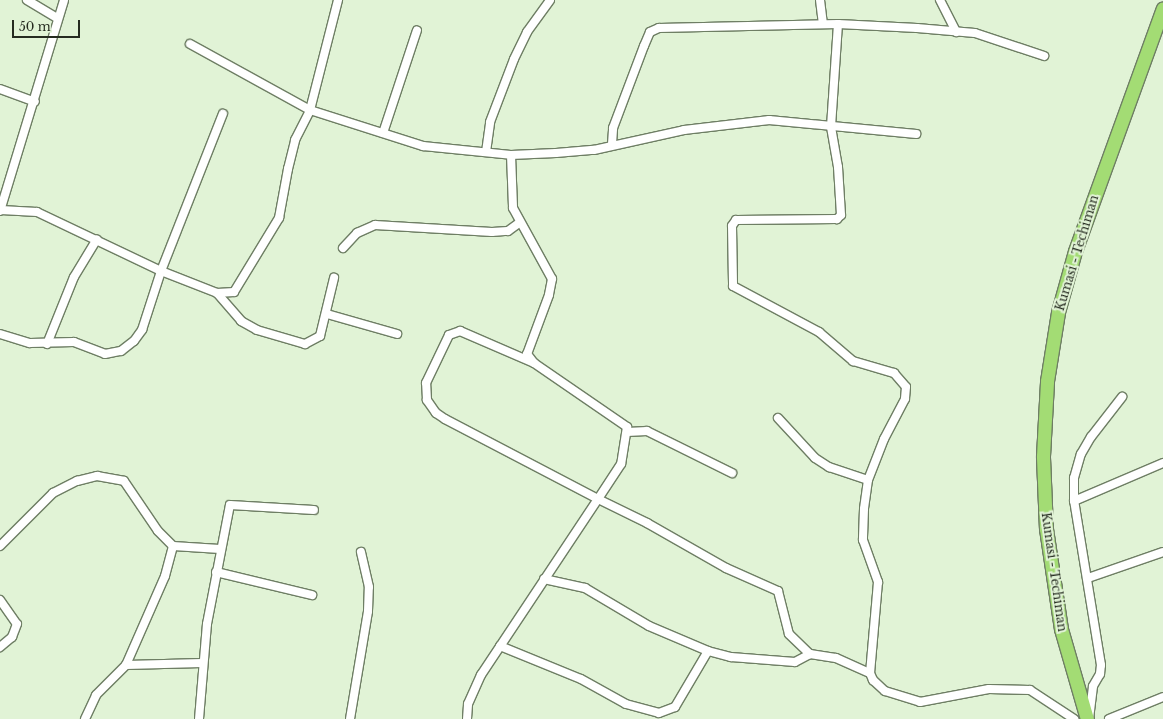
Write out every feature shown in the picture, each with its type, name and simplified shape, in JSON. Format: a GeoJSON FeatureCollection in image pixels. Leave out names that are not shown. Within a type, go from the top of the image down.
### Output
{"type":"FeatureCollection","features":[{"type":"Feature","properties":{"kind":"highway","name":"Kumasi - Techiman"},"geometry":{"type":"LineString","coordinates":[[1088,719],[1061,629],[1049,558],[1043,496],[1044,406],[1063,292],[1097,187],[1163,8]]}},
{"type":"Feature","properties":{"kind":"street"},"geometry":{"type":"LineString","coordinates":[[27,0],[57,18]]}},
{"type":"Feature","properties":{"kind":"street"},"geometry":{"type":"LineString","coordinates":[[64,0],[57,18],[35,102],[0,210],[37,212],[97,238],[161,270],[217,293],[234,292],[241,285],[279,218],[295,140],[310,110],[338,0]]}},
{"type":"Feature","properties":{"kind":"street"},"geometry":{"type":"LineString","coordinates":[[486,152],[490,122],[514,59],[527,32],[550,0]]}},
{"type":"Feature","properties":{"kind":"street"},"geometry":{"type":"LineString","coordinates":[[820,0],[824,24]]}},
{"type":"Feature","properties":{"kind":"street"},"geometry":{"type":"LineString","coordinates":[[940,0],[956,32]]}},
{"type":"Feature","properties":{"kind":"street"},"geometry":{"type":"LineString","coordinates":[[1152,38],[1163,5]]}},
{"type":"Feature","properties":{"kind":"street"},"geometry":{"type":"LineString","coordinates":[[838,24],[831,128],[838,167],[840,217],[736,220],[732,226],[733,286],[819,332],[853,362],[894,373],[904,382],[905,399],[884,439],[868,480],[863,540],[875,569],[879,598],[870,673],[873,680],[885,691],[920,702],[989,689],[1030,690],[1074,719]]}},
{"type":"Feature","properties":{"kind":"street"},"geometry":{"type":"LineString","coordinates":[[612,144],[613,128],[650,32],[670,26],[838,24],[956,32],[1012,43],[1044,56]]}},
{"type":"Feature","properties":{"kind":"street"},"geometry":{"type":"LineString","coordinates":[[382,133],[417,30]]}},
{"type":"Feature","properties":{"kind":"street"},"geometry":{"type":"LineString","coordinates":[[190,44],[310,110],[382,133],[409,144],[511,155],[594,150],[612,144],[656,134],[756,121],[916,134]]}},
{"type":"Feature","properties":{"kind":"street"},"geometry":{"type":"LineString","coordinates":[[0,89],[35,102]]}},
{"type":"Feature","properties":{"kind":"street"},"geometry":{"type":"LineString","coordinates":[[0,334],[47,344],[74,342],[105,354],[121,351],[142,330],[161,270],[223,114]]}},
{"type":"Feature","properties":{"kind":"street"},"geometry":{"type":"LineString","coordinates":[[511,155],[511,198],[519,223],[539,252],[552,279],[549,295],[527,354],[534,363]]}},
{"type":"Feature","properties":{"kind":"street"},"geometry":{"type":"LineString","coordinates":[[343,248],[357,233],[375,225],[492,232],[508,231],[519,223]]}},
{"type":"Feature","properties":{"kind":"street"},"geometry":{"type":"LineString","coordinates":[[47,344],[71,284],[97,238]]}},
{"type":"Feature","properties":{"kind":"street"},"geometry":{"type":"LineString","coordinates":[[217,293],[241,321],[257,330],[306,344],[320,336],[327,314],[334,278]]}},
{"type":"Feature","properties":{"kind":"street"},"geometry":{"type":"LineString","coordinates":[[327,314],[397,334]]}},
{"type":"Feature","properties":{"kind":"street"},"geometry":{"type":"LineString","coordinates":[[467,719],[466,711],[474,689],[500,646],[598,499],[620,464],[627,432],[625,424],[534,363],[460,331],[449,335],[426,383],[427,400],[445,419],[598,499],[647,523],[726,568],[778,591],[789,634],[810,654],[836,658],[870,673]]}},
{"type":"Feature","properties":{"kind":"street"},"geometry":{"type":"LineString","coordinates":[[1088,719],[1093,686],[1100,674],[1101,665],[1088,578],[1074,501],[1074,478],[1081,454],[1122,397]]}},
{"type":"Feature","properties":{"kind":"street"},"geometry":{"type":"LineString","coordinates":[[778,418],[815,458],[829,467],[868,480]]}},
{"type":"Feature","properties":{"kind":"street"},"geometry":{"type":"LineString","coordinates":[[627,432],[647,431],[732,473]]}},
{"type":"Feature","properties":{"kind":"street"},"geometry":{"type":"LineString","coordinates":[[1074,501],[1163,463]]}},
{"type":"Feature","properties":{"kind":"street"},"geometry":{"type":"LineString","coordinates":[[0,546],[53,494],[77,481],[97,476],[124,481],[158,531],[173,546],[220,549]]}},
{"type":"Feature","properties":{"kind":"street"},"geometry":{"type":"LineString","coordinates":[[199,719],[202,663],[220,549],[230,505],[314,510]]}},
{"type":"Feature","properties":{"kind":"street"},"geometry":{"type":"LineString","coordinates":[[86,719],[96,695],[126,665],[165,576],[173,546]]}},
{"type":"Feature","properties":{"kind":"street"},"geometry":{"type":"LineString","coordinates":[[350,719],[368,611],[369,587],[360,552]]}},
{"type":"Feature","properties":{"kind":"street"},"geometry":{"type":"LineString","coordinates":[[1088,578],[1163,552]]}},
{"type":"Feature","properties":{"kind":"street"},"geometry":{"type":"LineString","coordinates":[[216,572],[312,595]]}},
{"type":"Feature","properties":{"kind":"street"},"geometry":{"type":"LineString","coordinates":[[544,579],[585,588],[648,626],[708,651],[731,657],[795,662],[810,654]]}},
{"type":"Feature","properties":{"kind":"street"},"geometry":{"type":"LineString","coordinates":[[0,600],[17,624],[12,636],[0,647]]}},
{"type":"Feature","properties":{"kind":"street"},"geometry":{"type":"LineString","coordinates":[[500,646],[580,679],[626,704],[659,713],[675,707],[708,651]]}},
{"type":"Feature","properties":{"kind":"street"},"geometry":{"type":"LineString","coordinates":[[126,665],[202,663]]}},
{"type":"Feature","properties":{"kind":"street"},"geometry":{"type":"LineString","coordinates":[[1109,719],[1163,697]]}}]}
